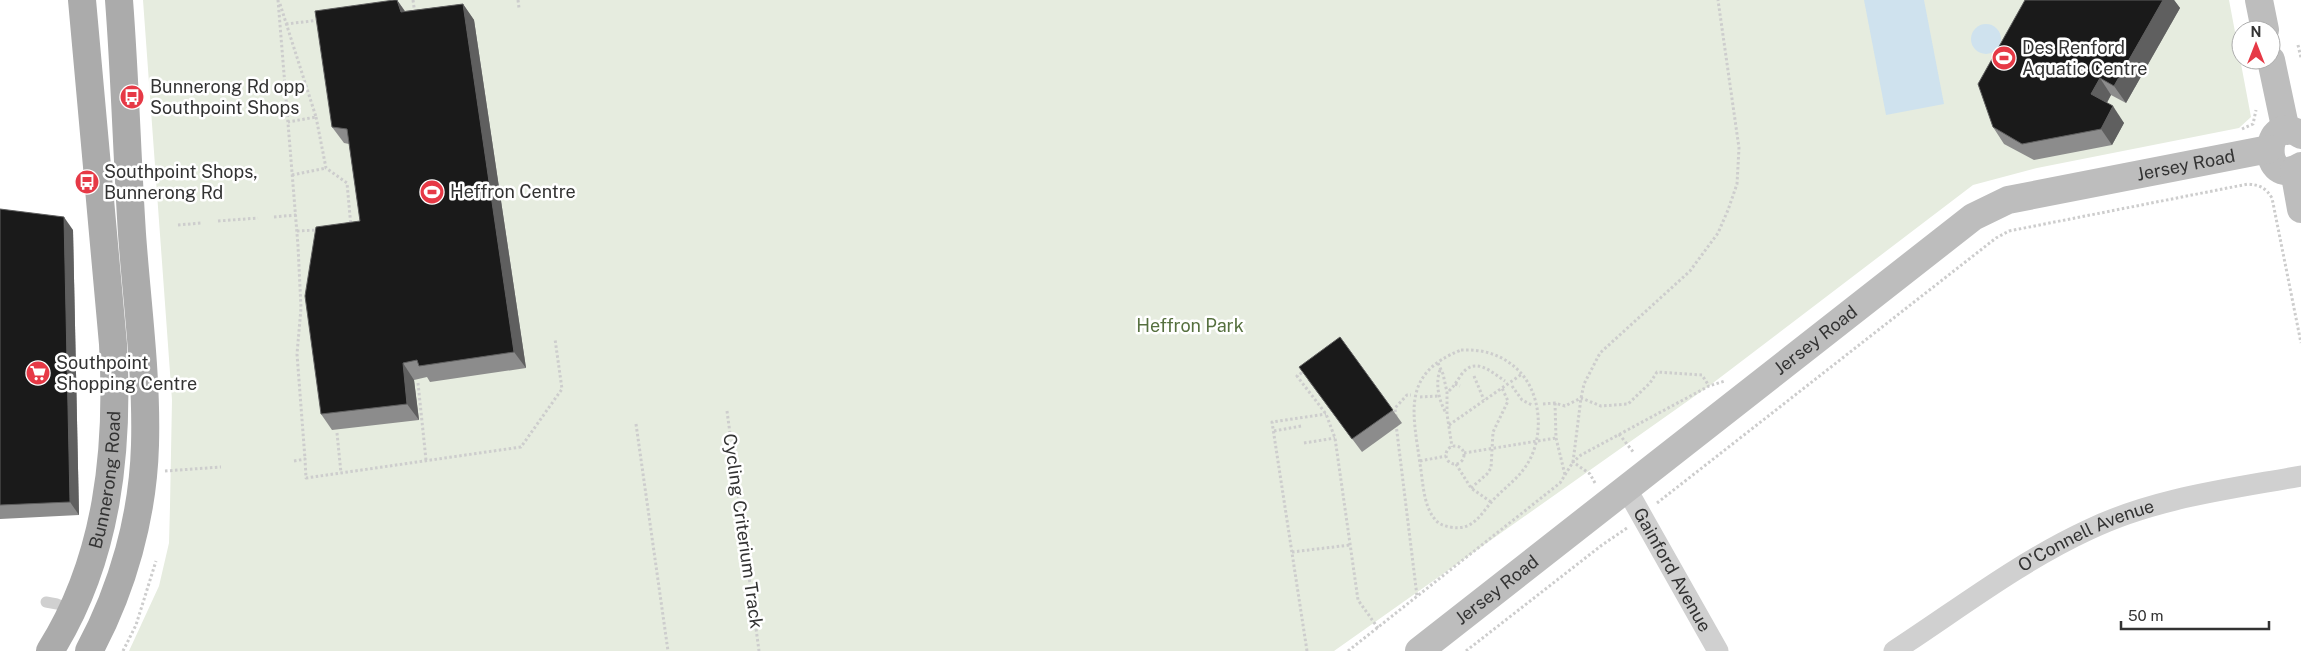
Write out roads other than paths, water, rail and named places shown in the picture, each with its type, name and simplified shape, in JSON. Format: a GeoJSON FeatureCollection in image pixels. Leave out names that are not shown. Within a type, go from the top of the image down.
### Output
{"type":"FeatureCollection","features":[{"type":"Feature","properties":{"kind":"main road","name":"Bunnerong Road"},"geometry":{"type":"LineString","coordinates":[[50,651],[72,610],[96,543],[109,490],[114,448],[116,396],[109,295],[82,0]]}},
{"type":"Feature","properties":{"kind":"main road","name":"Bunnerong Road"},"geometry":{"type":"LineString","coordinates":[[89,651],[117,590],[130,551],[141,489],[145,447],[145,405],[132,232],[119,0]]}},
{"type":"Feature","properties":{"kind":"street"},"geometry":{"type":"LineString","coordinates":[[2259,0],[2263,20]]}},
{"type":"Feature","properties":{"kind":"street"},"geometry":{"type":"LineString","coordinates":[[2273,70],[2285,138],[2272,161],[2281,169],[2297,168],[2301,210]]}},
{"type":"Feature","properties":{"kind":"street","name":"Jersey Road"},"geometry":{"type":"LineString","coordinates":[[1419,651],[1823,332],[1972,217],[2008,200],[2285,138]]}},
{"type":"Feature","properties":{"kind":"street","name":"O'Connell Avenue"},"geometry":{"type":"LineString","coordinates":[[1894,651],[2048,550],[2089,529],[2135,511],[2188,497],[2301,476]]}},
{"type":"Feature","properties":{"kind":"street","name":"Gainford Avenue"},"geometry":{"type":"LineString","coordinates":[[1617,496],[1643,517],[1718,651]]}},
{"type":"Feature","properties":{"kind":"lane"},"geometry":{"type":"LineString","coordinates":[[46,602],[72,610]]}},
{"type":"Feature","properties":{"kind":"water"},"geometry":{"type":"Polygon","coordinates":[[[1864,0],[1924,0],[1944,104],[1886,115],[1864,0]]]}},
{"type":"Feature","properties":{"kind":"water"},"geometry":{"type":"Polygon","coordinates":[[[1986,24],[1997,28],[2001,39],[1997,50],[1986,54],[1975,50],[1971,39],[1975,28],[1986,24]]]}},
{"type":"Feature","properties":{"kind":"place","name":"Des Renford Aquatic Centre"},"geometry":{"type":"Point","coordinates":[2004,58]}},
{"type":"Feature","properties":{"kind":"place","name":"Bunnerong Rd opp Southpoint Shops"},"geometry":{"type":"Point","coordinates":[132,97]}},
{"type":"Feature","properties":{"kind":"place","name":"Southpoint Shops, Bunnerong Rd"},"geometry":{"type":"Point","coordinates":[87,182]}},
{"type":"Feature","properties":{"kind":"place","name":"Heffron Centre"},"geometry":{"type":"Point","coordinates":[432,192]}},
{"type":"Feature","properties":{"kind":"place","name":"Southpoint Shopping Centre"},"geometry":{"type":"Point","coordinates":[38,373]}},
{"type":"Feature","properties":{"kind":"park label","name":"Heffron Park"},"geometry":{"type":"Point","coordinates":[1190,326]}}]}
